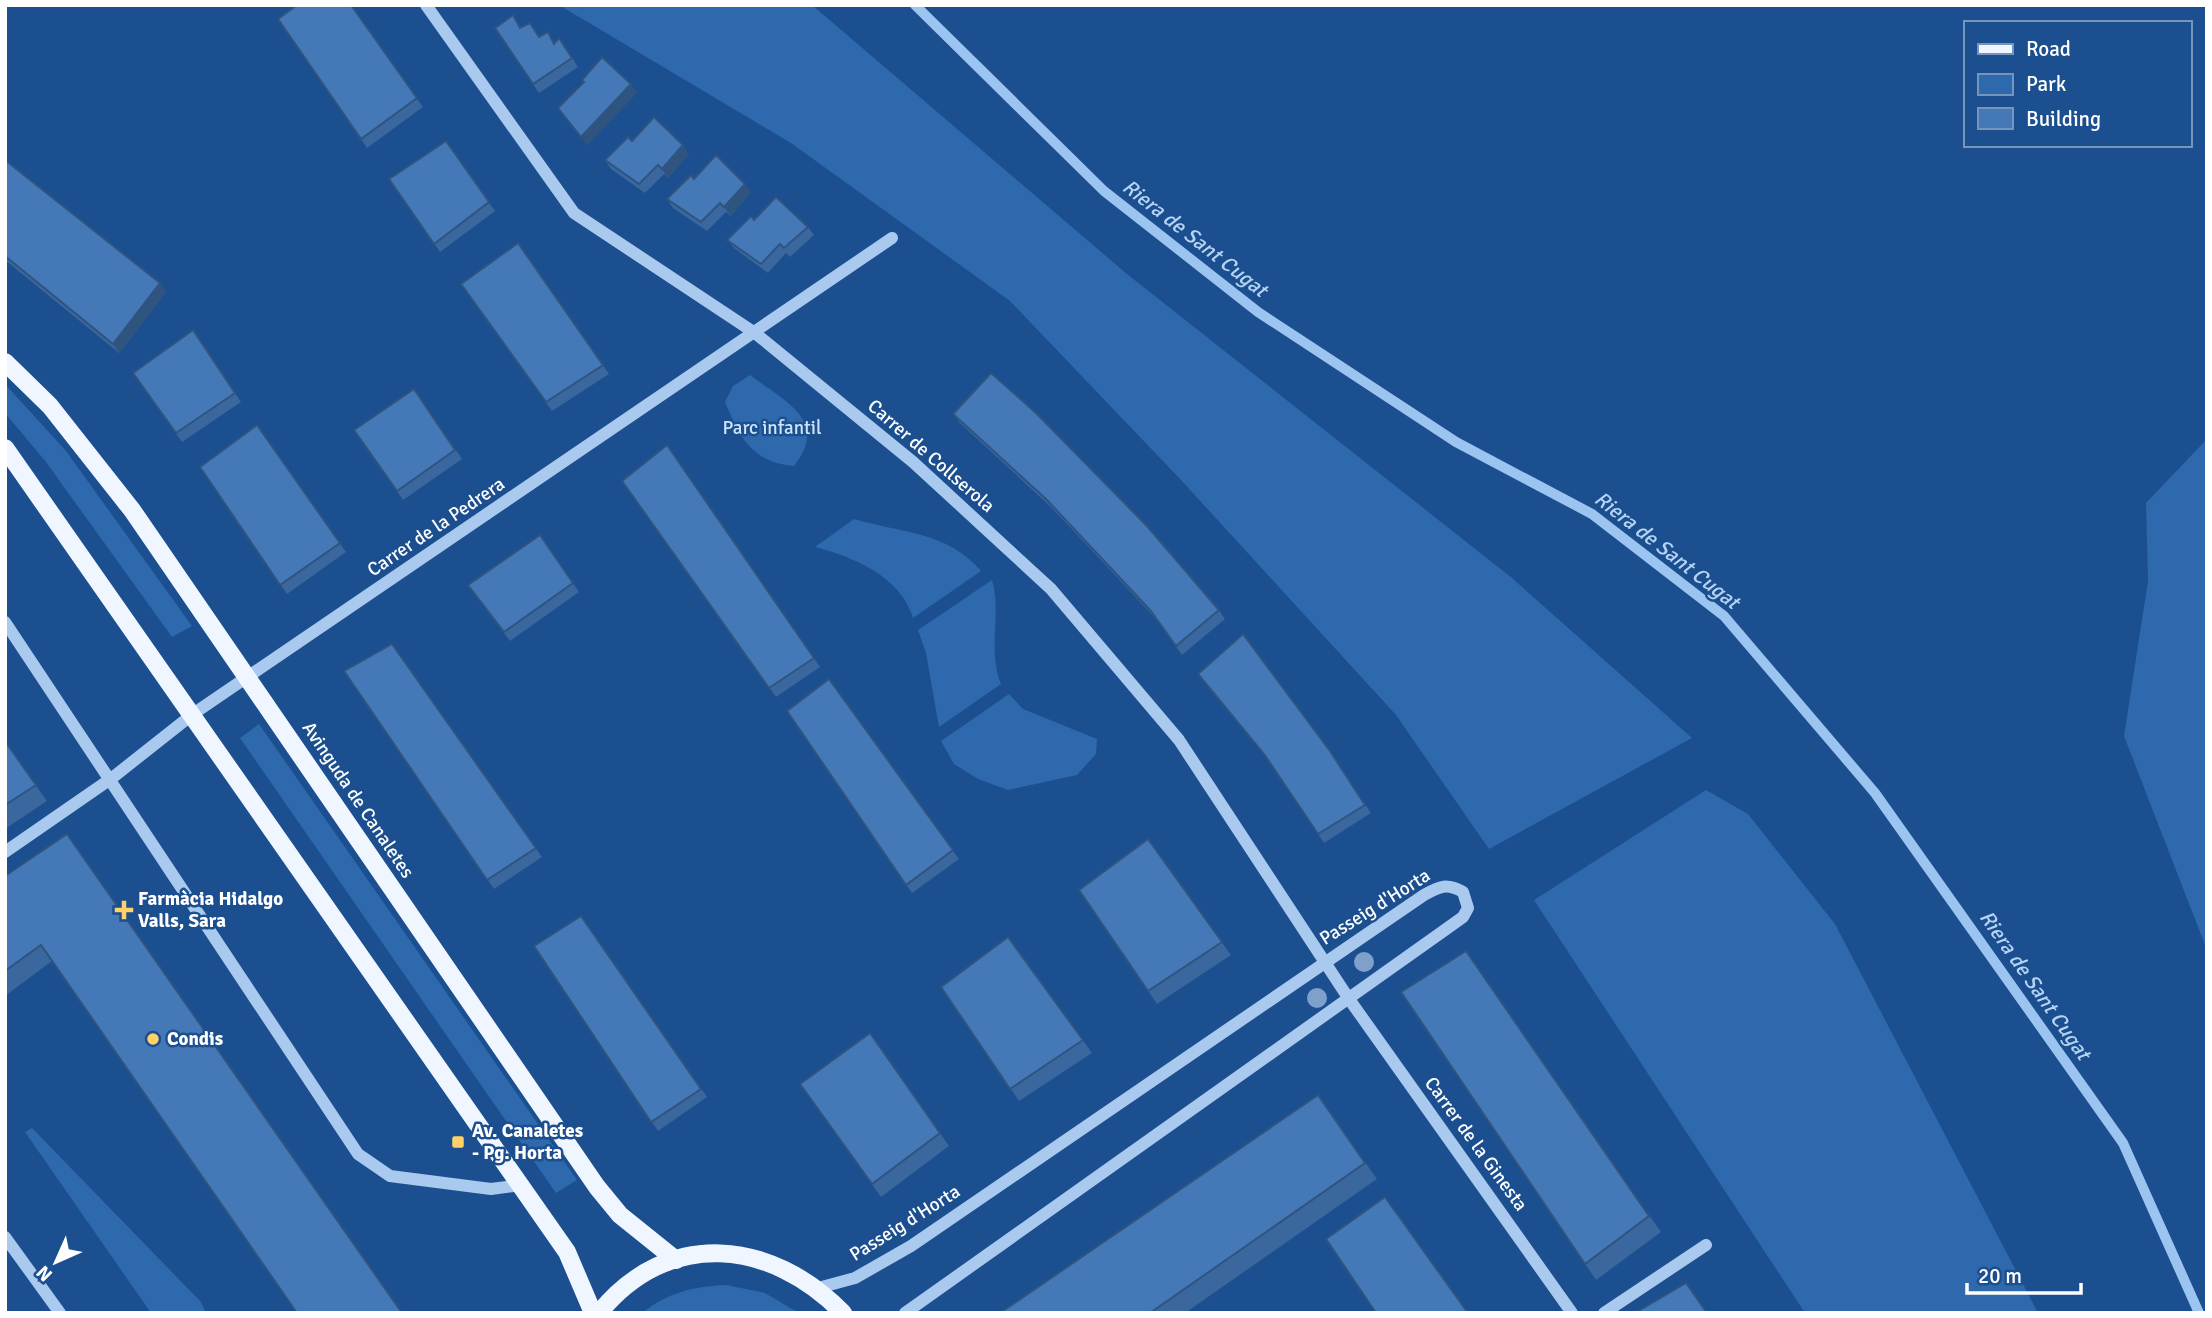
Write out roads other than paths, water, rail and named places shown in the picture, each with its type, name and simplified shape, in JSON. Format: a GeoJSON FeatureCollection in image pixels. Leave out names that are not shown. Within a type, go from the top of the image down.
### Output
{"type":"FeatureCollection","features":[{"type":"Feature","properties":{"kind":"main road","name":"Avinguda de Canaletes"},"geometry":{"type":"LineString","coordinates":[[5,362],[50,406],[132,510],[597,1187],[620,1215],[676,1260]]}},
{"type":"Feature","properties":{"kind":"main road"},"geometry":{"type":"LineString","coordinates":[[5,448],[522,1185],[567,1252],[593,1313]]}},
{"type":"Feature","properties":{"kind":"main road"},"geometry":{"type":"LineString","coordinates":[[599,1313],[613,1296],[641,1275],[676,1260],[699,1254],[749,1256],[774,1263],[818,1288],[843,1313]]}},
{"type":"Feature","properties":{"kind":"street","name":"Carrer de Collserola"},"geometry":{"type":"LineString","coordinates":[[426,5],[574,213],[755,333],[913,463],[1051,589],[1179,740],[1349,999]]}},
{"type":"Feature","properties":{"kind":"street","name":"Carrer de la Pedrera"},"geometry":{"type":"LineString","coordinates":[[5,852],[112,778],[193,714],[892,238]]}},
{"type":"Feature","properties":{"kind":"street"},"geometry":{"type":"LineString","coordinates":[[5,622],[112,778],[358,1154],[390,1176],[491,1189],[522,1185]]}},
{"type":"Feature","properties":{"kind":"street","name":"Passeig d'Horta"},"geometry":{"type":"LineString","coordinates":[[818,1288],[855,1278],[901,1252],[1325,960],[1440,886],[1451,885],[1463,892],[1468,908],[1462,917],[905,1313]]}},
{"type":"Feature","properties":{"kind":"street","name":"Carrer de la Ginesta"},"geometry":{"type":"LineString","coordinates":[[1349,999],[1572,1313]]}},
{"type":"Feature","properties":{"kind":"street"},"geometry":{"type":"LineString","coordinates":[[5,1237],[60,1313]]}},
{"type":"Feature","properties":{"kind":"street"},"geometry":{"type":"LineString","coordinates":[[1604,1313],[1706,1245]]}},
{"type":"Feature","properties":{"kind":"waterway","name":"Riera de Sant Cugat"},"geometry":{"type":"LineString","coordinates":[[915,5],[1104,191],[1258,312],[1456,442],[1592,514],[1724,616],[1875,793],[2123,1143],[2199,1313]]}},
{"type":"Feature","properties":{"kind":"place","name":"Farmàcia Hidalgo Valls, Sara"},"geometry":{"type":"Point","coordinates":[124,910]}},
{"type":"Feature","properties":{"kind":"place","name":"Condis"},"geometry":{"type":"Point","coordinates":[153,1039]}},
{"type":"Feature","properties":{"kind":"place","name":"Av. Canaletes - Pg. Horta"},"geometry":{"type":"Point","coordinates":[458,1142]}},
{"type":"Feature","properties":{"kind":"park label","name":"Parc infantil"},"geometry":{"type":"Point","coordinates":[772,428]}}]}
